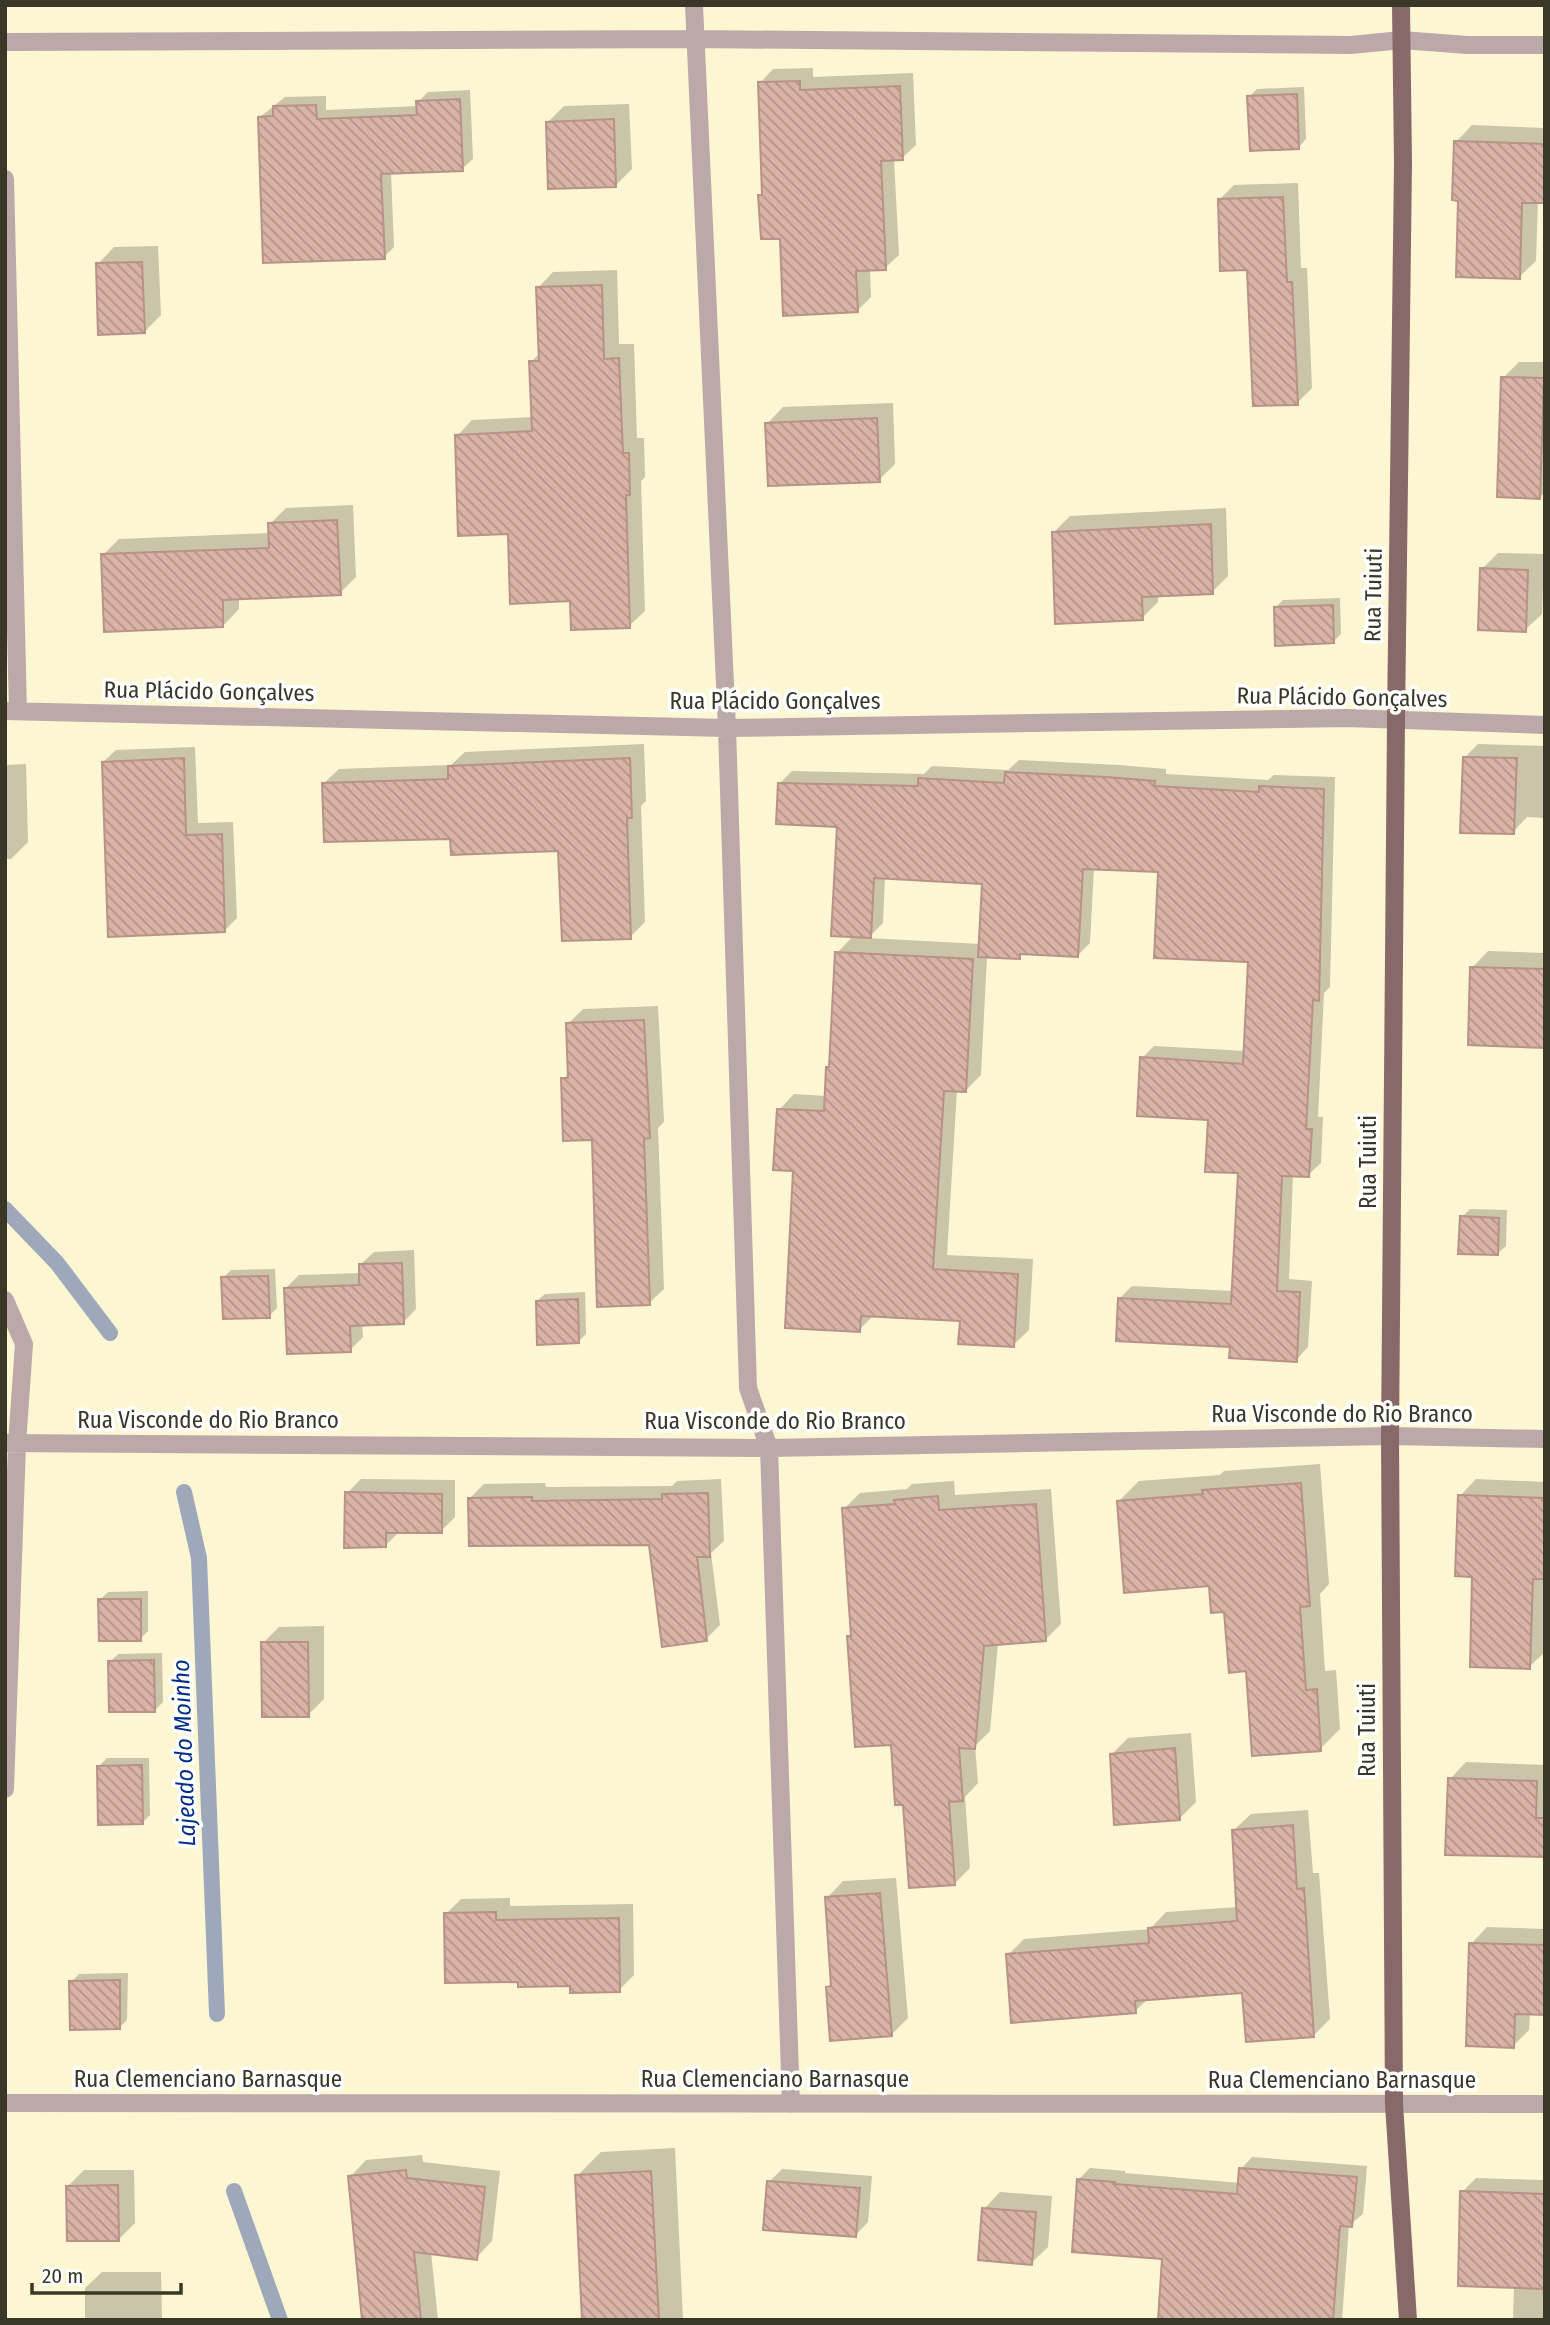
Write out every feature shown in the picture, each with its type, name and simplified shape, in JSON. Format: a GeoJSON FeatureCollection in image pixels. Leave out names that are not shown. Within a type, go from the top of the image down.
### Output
{"type":"FeatureCollection","features":[{"type":"Feature","properties":{"kind":"main road","name":"Rua Tuiuti"},"geometry":{"type":"LineString","coordinates":[[1401,5],[1404,163],[1390,1436],[1394,2104],[1408,2320]]}},
{"type":"Feature","properties":{"kind":"street"},"geometry":{"type":"LineString","coordinates":[[694,5],[727,728],[748,1388],[769,1448],[791,2104]]}},
{"type":"Feature","properties":{"kind":"street"},"geometry":{"type":"LineString","coordinates":[[5,42],[695,39],[1337,45],[1402,40],[1466,45],[1545,45]]}},
{"type":"Feature","properties":{"kind":"street"},"geometry":{"type":"LineString","coordinates":[[5,179],[12,711]]}},
{"type":"Feature","properties":{"kind":"street","name":"Rua Plácido Gonçalves"},"geometry":{"type":"LineString","coordinates":[[12,711],[727,728],[1347,718],[1545,725]]}},
{"type":"Feature","properties":{"kind":"street"},"geometry":{"type":"LineString","coordinates":[[5,1300],[24,1343],[11,1443],[5,1789]]}},
{"type":"Feature","properties":{"kind":"street","name":"Rua Visconde do Rio Branco"},"geometry":{"type":"LineString","coordinates":[[11,1443],[769,1448],[1390,1436],[1545,1438]]}},
{"type":"Feature","properties":{"kind":"street","name":"Rua Clemenciano Barnasque"},"geometry":{"type":"LineString","coordinates":[[5,2103],[1545,2104]]}},
{"type":"Feature","properties":{"kind":"building"},"geometry":{"type":"Polygon","coordinates":[[[800,81],[800,90],[900,86],[903,160],[881,161],[886,270],[856,271],[858,312],[783,316],[780,239],[761,239],[758,195],[762,195],[758,82],[800,81]]]}},
{"type":"Feature","properties":{"kind":"building"},"geometry":{"type":"Polygon","coordinates":[[[1297,94],[1299,149],[1250,151],[1247,96],[1297,94]]]}},
{"type":"Feature","properties":{"kind":"building"},"geometry":{"type":"Polygon","coordinates":[[[460,99],[463,171],[381,174],[385,259],[263,263],[258,117],[273,116],[273,106],[316,105],[317,119],[417,115],[416,101],[460,99]]]}},
{"type":"Feature","properties":{"kind":"building"},"geometry":{"type":"Polygon","coordinates":[[[614,119],[616,187],[548,189],[546,122],[614,119]]]}},
{"type":"Feature","properties":{"kind":"building"},"geometry":{"type":"Polygon","coordinates":[[[1454,141],[1545,144],[1545,203],[1522,203],[1520,279],[1456,277],[1458,201],[1452,200],[1454,141]]]}},
{"type":"Feature","properties":{"kind":"building"},"geometry":{"type":"Polygon","coordinates":[[[1283,197],[1287,282],[1292,282],[1298,405],[1253,406],[1247,270],[1220,271],[1218,199],[1283,197]]]}},
{"type":"Feature","properties":{"kind":"building"},"geometry":{"type":"Polygon","coordinates":[[[142,262],[145,333],[98,335],[96,263],[142,262]]]}},
{"type":"Feature","properties":{"kind":"building"},"geometry":{"type":"Polygon","coordinates":[[[602,285],[604,359],[619,358],[623,453],[629,453],[630,495],[626,495],[630,628],[571,630],[570,601],[510,604],[508,534],[458,536],[455,435],[532,431],[529,361],[539,361],[536,287],[602,285]]]}},
{"type":"Feature","properties":{"kind":"building"},"geometry":{"type":"Polygon","coordinates":[[[1501,377],[1544,378],[1540,499],[1497,497],[1501,377]]]}},
{"type":"Feature","properties":{"kind":"building"},"geometry":{"type":"Polygon","coordinates":[[[877,418],[880,482],[768,486],[765,423],[877,418]]]}},
{"type":"Feature","properties":{"kind":"building"},"geometry":{"type":"Polygon","coordinates":[[[337,520],[341,595],[223,600],[223,627],[104,632],[101,554],[269,548],[268,523],[337,520]]]}},
{"type":"Feature","properties":{"kind":"building"},"geometry":{"type":"Polygon","coordinates":[[[1211,524],[1213,594],[1142,597],[1143,620],[1055,624],[1052,532],[1211,524]]]}},
{"type":"Feature","properties":{"kind":"building"},"geometry":{"type":"Polygon","coordinates":[[[1480,568],[1528,570],[1526,632],[1478,630],[1480,568]]]}},
{"type":"Feature","properties":{"kind":"building"},"geometry":{"type":"Polygon","coordinates":[[[1333,605],[1334,643],[1275,646],[1274,607],[1333,605]]]}},
{"type":"Feature","properties":{"kind":"building"},"geometry":{"type":"Polygon","coordinates":[[[1463,757],[1517,758],[1514,834],[1460,833],[1463,757]]]}},
{"type":"Feature","properties":{"kind":"building"},"geometry":{"type":"Polygon","coordinates":[[[184,758],[186,835],[222,834],[225,932],[108,937],[102,762],[184,758]]]}},
{"type":"Feature","properties":{"kind":"building"},"geometry":{"type":"Polygon","coordinates":[[[630,758],[632,818],[627,818],[631,939],[562,941],[558,851],[451,855],[450,839],[324,842],[322,783],[448,779],[448,766],[630,758]]]}},
{"type":"Feature","properties":{"kind":"building"},"geometry":{"type":"Polygon","coordinates":[[[1005,772],[1106,777],[1155,781],[1154,786],[1259,792],[1259,786],[1324,789],[1319,1001],[1313,1000],[1306,1129],[1312,1129],[1309,1177],[1282,1176],[1277,1291],[1300,1292],[1297,1362],[1229,1358],[1230,1347],[1116,1341],[1118,1298],[1231,1304],[1238,1173],[1205,1172],[1208,1120],[1137,1116],[1140,1057],[1243,1064],[1248,962],[1154,958],[1158,872],[1083,869],[1078,957],[1020,954],[1020,959],[978,957],[982,884],[874,878],[871,938],[831,936],[837,827],[776,824],[778,783],[918,786],[918,778],[1004,783],[1005,772]]]}},
{"type":"Feature","properties":{"kind":"building"},"geometry":{"type":"Polygon","coordinates":[[[835,952],[973,959],[966,1092],[944,1091],[933,1269],[1018,1274],[1014,1347],[958,1344],[960,1321],[861,1316],[860,1332],[785,1328],[793,1171],[773,1170],[777,1109],[824,1111],[835,952]]]}},
{"type":"Feature","properties":{"kind":"building"},"geometry":{"type":"Polygon","coordinates":[[[1470,967],[1545,969],[1545,1048],[1468,1045],[1470,967]]]}},
{"type":"Feature","properties":{"kind":"building"},"geometry":{"type":"Polygon","coordinates":[[[644,1020],[650,1138],[644,1139],[650,1305],[597,1307],[592,1140],[563,1141],[561,1078],[568,1078],[566,1023],[644,1020]]]}},
{"type":"Feature","properties":{"kind":"building"},"geometry":{"type":"Polygon","coordinates":[[[1460,1216],[1499,1218],[1498,1255],[1458,1254],[1460,1216]]]}},
{"type":"Feature","properties":{"kind":"building"},"geometry":{"type":"Polygon","coordinates":[[[402,1263],[404,1324],[350,1326],[351,1352],[287,1354],[284,1288],[359,1285],[359,1264],[402,1263]]]}},
{"type":"Feature","properties":{"kind":"building"},"geometry":{"type":"Polygon","coordinates":[[[268,1276],[270,1318],[223,1319],[221,1277],[268,1276]]]}},
{"type":"Feature","properties":{"kind":"building"},"geometry":{"type":"Polygon","coordinates":[[[578,1299],[579,1343],[537,1345],[536,1301],[578,1299]]]}},
{"type":"Feature","properties":{"kind":"building"},"geometry":{"type":"Polygon","coordinates":[[[1301,1483],[1310,1606],[1300,1607],[1306,1690],[1317,1689],[1321,1751],[1252,1756],[1246,1671],[1229,1673],[1224,1612],[1211,1613],[1209,1586],[1124,1593],[1117,1501],[1203,1494],[1202,1490],[1301,1483]]]}},
{"type":"Feature","properties":{"kind":"building"},"geometry":{"type":"Polygon","coordinates":[[[345,1492],[442,1494],[442,1533],[386,1533],[386,1547],[344,1548],[345,1492]]]}},
{"type":"Feature","properties":{"kind":"building"},"geometry":{"type":"Polygon","coordinates":[[[708,1493],[710,1557],[697,1557],[707,1641],[662,1647],[649,1545],[469,1546],[468,1498],[532,1497],[532,1501],[662,1499],[662,1494],[708,1493]]]}},
{"type":"Feature","properties":{"kind":"building"},"geometry":{"type":"Polygon","coordinates":[[[1458,1495],[1545,1498],[1545,1579],[1533,1579],[1530,1669],[1470,1667],[1472,1577],[1455,1576],[1458,1495]]]}},
{"type":"Feature","properties":{"kind":"building"},"geometry":{"type":"Polygon","coordinates":[[[938,1496],[939,1510],[1036,1504],[1046,1641],[984,1646],[975,1749],[959,1748],[963,1801],[949,1802],[955,1885],[909,1888],[903,1805],[895,1805],[891,1745],[855,1747],[842,1508],[895,1504],[894,1500],[938,1496]]]}},
{"type":"Feature","properties":{"kind":"building"},"geometry":{"type":"Polygon","coordinates":[[[98,1599],[141,1599],[141,1641],[99,1641],[98,1599]]]}},
{"type":"Feature","properties":{"kind":"building"},"geometry":{"type":"Polygon","coordinates":[[[261,1642],[308,1642],[309,1717],[262,1717],[261,1642]]]}},
{"type":"Feature","properties":{"kind":"building"},"geometry":{"type":"Polygon","coordinates":[[[154,1660],[155,1712],[109,1712],[108,1661],[154,1660]]]}},
{"type":"Feature","properties":{"kind":"building"},"geometry":{"type":"Polygon","coordinates":[[[1175,1748],[1180,1820],[1114,1825],[1110,1754],[1175,1748]]]}},
{"type":"Feature","properties":{"kind":"building"},"geometry":{"type":"Polygon","coordinates":[[[142,1765],[143,1824],[98,1825],[97,1766],[142,1765]]]}},
{"type":"Feature","properties":{"kind":"building"},"geometry":{"type":"Polygon","coordinates":[[[1448,1778],[1537,1781],[1536,1818],[1545,1818],[1545,1857],[1445,1855],[1448,1778]]]}},
{"type":"Feature","properties":{"kind":"building"},"geometry":{"type":"Polygon","coordinates":[[[1293,1825],[1297,1889],[1304,1888],[1314,2037],[1246,2042],[1242,1993],[1135,2001],[1136,2013],[1011,2023],[1006,1954],[1149,1943],[1148,1928],[1237,1921],[1232,1830],[1293,1825]]]}},
{"type":"Feature","properties":{"kind":"building"},"geometry":{"type":"Polygon","coordinates":[[[880,1893],[892,2036],[830,2041],[826,1987],[831,1986],[825,1897],[880,1893]]]}},
{"type":"Feature","properties":{"kind":"building"},"geometry":{"type":"Polygon","coordinates":[[[496,1912],[496,1920],[619,1918],[620,1992],[570,1993],[570,1986],[518,1987],[518,1982],[445,1983],[444,1913],[496,1912]]]}},
{"type":"Feature","properties":{"kind":"building"},"geometry":{"type":"Polygon","coordinates":[[[1469,1943],[1545,1945],[1545,2015],[1515,2014],[1514,2048],[1466,2046],[1469,1943]]]}},
{"type":"Feature","properties":{"kind":"building"},"geometry":{"type":"Polygon","coordinates":[[[120,1980],[120,2029],[70,2030],[69,1981],[120,1980]]]}},
{"type":"Feature","properties":{"kind":"building"},"geometry":{"type":"Polygon","coordinates":[[[1239,2168],[1357,2177],[1352,2227],[1340,2226],[1333,2320],[1158,2320],[1162,2259],[1072,2252],[1077,2179],[1237,2194],[1239,2168]]]}},
{"type":"Feature","properties":{"kind":"building"},"geometry":{"type":"Polygon","coordinates":[[[406,2170],[407,2178],[485,2187],[477,2260],[414,2252],[421,2320],[362,2320],[348,2176],[406,2170]]]}},
{"type":"Feature","properties":{"kind":"building"},"geometry":{"type":"Polygon","coordinates":[[[651,2171],[659,2320],[582,2320],[575,2175],[651,2171]]]}},
{"type":"Feature","properties":{"kind":"building"},"geometry":{"type":"Polygon","coordinates":[[[767,2181],[860,2188],[856,2237],[763,2230],[767,2181]]]}},
{"type":"Feature","properties":{"kind":"building"},"geometry":{"type":"Polygon","coordinates":[[[118,2185],[119,2241],[67,2241],[66,2186],[118,2185]]]}},
{"type":"Feature","properties":{"kind":"building"},"geometry":{"type":"Polygon","coordinates":[[[1460,2191],[1545,2194],[1545,2289],[1458,2286],[1460,2191]]]}},
{"type":"Feature","properties":{"kind":"building"},"geometry":{"type":"Polygon","coordinates":[[[982,2208],[1036,2212],[1032,2265],[978,2260],[982,2208]]]}},
{"type":"Feature","properties":{"kind":"waterway","name":"Lajeado do Moinho"},"geometry":{"type":"LineString","coordinates":[[5,1209],[57,1263],[110,1333]]}},
{"type":"Feature","properties":{"kind":"waterway","name":"Lajeado do Moinho"},"geometry":{"type":"LineString","coordinates":[[184,1492],[199,1558],[217,2014]]}},
{"type":"Feature","properties":{"kind":"waterway","name":"Lajeado do Moinho"},"geometry":{"type":"LineString","coordinates":[[234,2191],[280,2320]]}}]}
